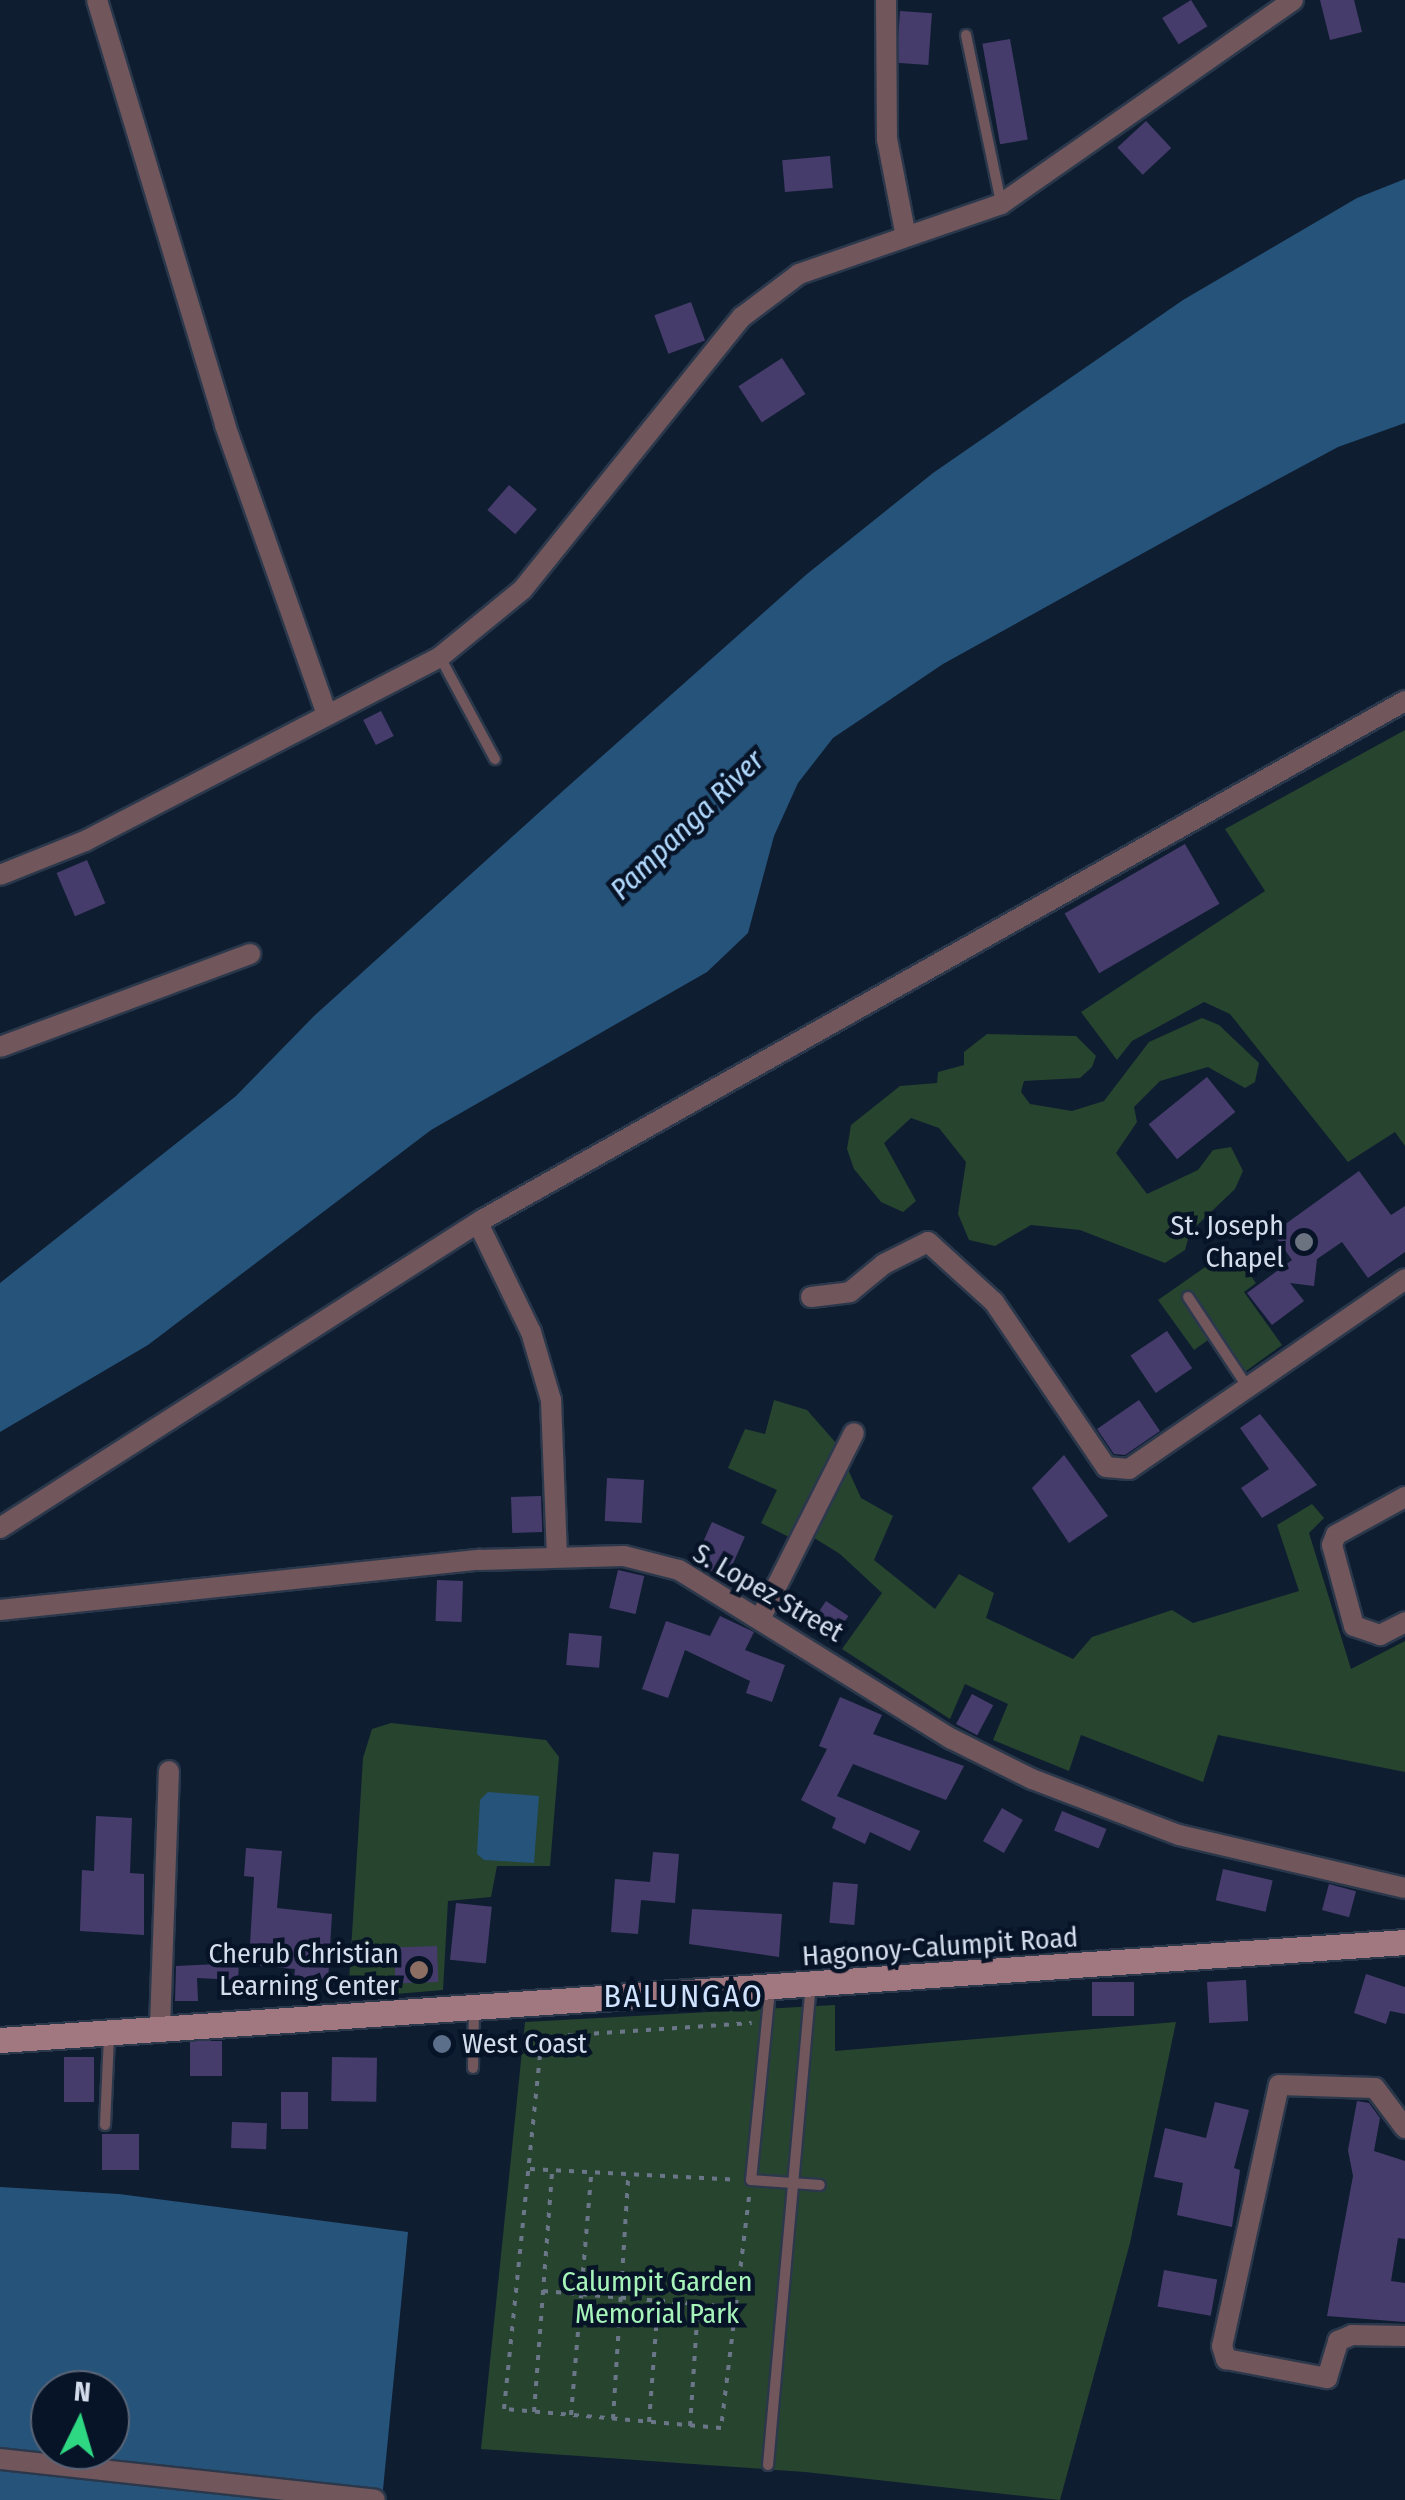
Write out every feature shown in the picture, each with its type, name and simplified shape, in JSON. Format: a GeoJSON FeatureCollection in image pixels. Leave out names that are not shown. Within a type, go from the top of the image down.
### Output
{"type":"FeatureCollection","features":[{"type":"Feature","properties":{"kind":"main road","name":"Hagonoy-Calumpit Road"},"geometry":{"type":"LineString","coordinates":[[0,2040],[109,2029],[770,1990],[1405,1942]]}},
{"type":"Feature","properties":{"kind":"street"},"geometry":{"type":"LineString","coordinates":[[97,0],[225,425],[327,715]]}},
{"type":"Feature","properties":{"kind":"street"},"geometry":{"type":"LineString","coordinates":[[886,0],[887,140],[905,232]]}},
{"type":"Feature","properties":{"kind":"street"},"geometry":{"type":"LineString","coordinates":[[0,876],[84,840],[440,657],[523,589],[742,318],[798,274],[905,232],[1001,204],[1292,0]]}},
{"type":"Feature","properties":{"kind":"street"},"geometry":{"type":"LineString","coordinates":[[0,1528],[478,1223],[1405,701]]}},
{"type":"Feature","properties":{"kind":"street"},"geometry":{"type":"LineString","coordinates":[[0,1048],[250,954]]}},
{"type":"Feature","properties":{"kind":"street"},"geometry":{"type":"LineString","coordinates":[[478,1223],[531,1332],[551,1400],[557,1556]]}},
{"type":"Feature","properties":{"kind":"street"},"geometry":{"type":"LineString","coordinates":[[811,1297],[850,1292],[884,1264],[928,1242],[994,1302],[1106,1467],[1129,1469],[1405,1279]]}},
{"type":"Feature","properties":{"kind":"street"},"geometry":{"type":"LineString","coordinates":[[761,1617],[854,1434]]}},
{"type":"Feature","properties":{"kind":"street"},"geometry":{"type":"LineString","coordinates":[[1405,1497],[1336,1534],[1332,1545],[1354,1626],[1380,1636],[1405,1622]]}},
{"type":"Feature","properties":{"kind":"street","name":"S. Lopez Street"},"geometry":{"type":"LineString","coordinates":[[0,1610],[557,1556],[624,1556],[680,1570],[952,1739],[1032,1778],[1179,1835],[1405,1888]]}},
{"type":"Feature","properties":{"kind":"street"},"geometry":{"type":"LineString","coordinates":[[160,2027],[169,1771]]}},
{"type":"Feature","properties":{"kind":"street"},"geometry":{"type":"LineString","coordinates":[[1405,2128],[1375,2088],[1279,2085],[1222,2346],[1226,2359],[1326,2378],[1338,2341],[1352,2335],[1405,2336]]}},
{"type":"Feature","properties":{"kind":"street"},"geometry":{"type":"LineString","coordinates":[[0,2460],[375,2500]]}},
{"type":"Feature","properties":{"kind":"lane"},"geometry":{"type":"LineString","coordinates":[[966,35],[1001,204]]}},
{"type":"Feature","properties":{"kind":"lane"},"geometry":{"type":"LineString","coordinates":[[440,657],[495,759]]}},
{"type":"Feature","properties":{"kind":"lane"},"geometry":{"type":"LineString","coordinates":[[1188,1297],[1246,1386]]}},
{"type":"Feature","properties":{"kind":"lane"},"geometry":{"type":"LineString","coordinates":[[768,2465],[811,1986]]}},
{"type":"Feature","properties":{"kind":"lane"},"geometry":{"type":"LineString","coordinates":[[770,1990],[750,2180],[820,2185]]}},
{"type":"Feature","properties":{"kind":"lane"},"geometry":{"type":"LineString","coordinates":[[473,2068],[474,2008]]}},
{"type":"Feature","properties":{"kind":"lane"},"geometry":{"type":"LineString","coordinates":[[105,2125],[109,2029]]}},
{"type":"Feature","properties":{"kind":"path"},"geometry":{"type":"LineString","coordinates":[[530,2168],[628,2178],[750,2180],[721,2428],[504,2409],[542,2037],[766,2022]]}},
{"type":"Feature","properties":{"kind":"path"},"geometry":{"type":"LineString","coordinates":[[534,2412],[552,2171]]}},
{"type":"Feature","properties":{"kind":"path"},"geometry":{"type":"LineString","coordinates":[[570,2415],[592,2174]]}},
{"type":"Feature","properties":{"kind":"path"},"geometry":{"type":"LineString","coordinates":[[613,2419],[628,2178]]}},
{"type":"Feature","properties":{"kind":"path"},"geometry":{"type":"LineString","coordinates":[[543,2292],[736,2307]]}},
{"type":"Feature","properties":{"kind":"path"},"geometry":{"type":"LineString","coordinates":[[649,2422],[658,2301]]}},
{"type":"Feature","properties":{"kind":"path"},"geometry":{"type":"LineString","coordinates":[[690,2426],[698,2304]]}},
{"type":"Feature","properties":{"kind":"green space"},"geometry":{"type":"Polygon","coordinates":[[[1405,730],[1405,1146],[1395,1132],[1348,1162],[1230,1014],[1204,1002],[1132,1041],[1117,1060],[1081,1012],[1265,891],[1225,829],[1405,730]]]}},
{"type":"Feature","properties":{"kind":"green space"},"geometry":{"type":"Polygon","coordinates":[[[1202,1018],[1219,1025],[1259,1063],[1255,1082],[1245,1088],[1208,1067],[1160,1081],[1134,1107],[1137,1122],[1116,1153],[1147,1194],[1198,1170],[1213,1150],[1231,1147],[1243,1171],[1235,1189],[1190,1232],[1185,1250],[1165,1263],[1080,1230],[1031,1225],[995,1246],[969,1240],[958,1214],[966,1162],[939,1128],[911,1118],[884,1143],[916,1201],[903,1212],[881,1202],[854,1169],[847,1149],[851,1125],[900,1086],[937,1083],[938,1072],[964,1065],[964,1052],[987,1034],[1076,1036],[1096,1056],[1092,1067],[1080,1078],[1024,1081],[1021,1092],[1030,1104],[1072,1111],[1104,1101],[1149,1042],[1202,1018]]]}},
{"type":"Feature","properties":{"kind":"green space"},"geometry":{"type":"Polygon","coordinates":[[[1231,1249],[1256,1283],[1244,1292],[1282,1345],[1246,1371],[1218,1333],[1194,1350],[1158,1300],[1231,1249]]]}},
{"type":"Feature","properties":{"kind":"green space"},"geometry":{"type":"Polygon","coordinates":[[[774,1400],[807,1410],[836,1443],[861,1498],[893,1516],[874,1560],[935,1609],[959,1574],[994,1593],[986,1618],[1073,1659],[1092,1637],[1172,1610],[1193,1623],[1299,1591],[1277,1525],[1312,1504],[1324,1518],[1309,1533],[1351,1669],[1405,1641],[1405,1772],[1218,1735],[1203,1782],[1081,1735],[1069,1771],[993,1740],[1008,1704],[965,1684],[950,1719],[842,1649],[882,1593],[840,1554],[803,1531],[795,1540],[761,1523],[777,1490],[728,1468],[745,1429],[765,1434],[774,1400]]]}},
{"type":"Feature","properties":{"kind":"green space"},"geometry":{"type":"Polygon","coordinates":[[[391,1723],[546,1740],[559,1757],[550,1866],[497,1866],[491,1897],[448,1901],[443,1990],[348,1998],[363,1758],[372,1729],[391,1723]]]}},
{"type":"Feature","properties":{"kind":"green space","name":"Calumpit Garden Memorial Park"},"geometry":{"type":"Polygon","coordinates":[[[835,2005],[835,2051],[1176,2022],[1130,2243],[1060,2500],[805,2472],[481,2449],[525,2022],[835,2005]]]}},
{"type":"Feature","properties":{"kind":"water","name":"Pampanga River"},"geometry":{"type":"Polygon","coordinates":[[[1405,179],[1405,423],[1338,447],[1221,510],[943,664],[833,738],[798,783],[774,836],[748,933],[707,972],[431,1130],[148,1345],[0,1432],[0,1283],[236,1096],[314,1016],[564,790],[807,574],[933,473],[1183,300],[1357,198],[1405,179]]]}},
{"type":"Feature","properties":{"kind":"water"},"geometry":{"type":"Polygon","coordinates":[[[488,1792],[539,1796],[534,1863],[484,1860],[477,1854],[480,1800],[488,1792]]]}},
{"type":"Feature","properties":{"kind":"water"},"geometry":{"type":"Polygon","coordinates":[[[0,2187],[119,2194],[408,2232],[382,2500],[0,2500],[0,2187]]]}},
{"type":"Feature","properties":{"kind":"building"},"geometry":{"type":"Polygon","coordinates":[[[1191,0],[1207,26],[1179,44],[1162,18],[1191,0]]]}},
{"type":"Feature","properties":{"kind":"building"},"geometry":{"type":"Polygon","coordinates":[[[1320,0],[1354,0],[1362,32],[1330,40],[1320,0]]]}},
{"type":"Feature","properties":{"kind":"building"},"geometry":{"type":"Polygon","coordinates":[[[900,11],[932,13],[928,65],[896,63],[900,11]]]}},
{"type":"Feature","properties":{"kind":"building"},"geometry":{"type":"Polygon","coordinates":[[[1010,39],[1028,139],[1000,144],[982,44],[1010,39]]]}},
{"type":"Feature","properties":{"kind":"building"},"geometry":{"type":"Polygon","coordinates":[[[1146,121],[1171,148],[1143,175],[1117,148],[1146,121]]]}},
{"type":"Feature","properties":{"kind":"building"},"geometry":{"type":"Polygon","coordinates":[[[830,156],[833,188],[785,192],[782,160],[830,156]]]}},
{"type":"Feature","properties":{"kind":"building"},"geometry":{"type":"Polygon","coordinates":[[[691,302],[705,341],[668,354],[654,315],[691,302]]]}},
{"type":"Feature","properties":{"kind":"building"},"geometry":{"type":"Polygon","coordinates":[[[782,358],[805,394],[762,422],[738,386],[782,358]]]}},
{"type":"Feature","properties":{"kind":"building"},"geometry":{"type":"Polygon","coordinates":[[[509,485],[537,509],[515,534],[487,510],[509,485]]]}},
{"type":"Feature","properties":{"kind":"building"},"geometry":{"type":"Polygon","coordinates":[[[381,711],[394,736],[376,745],[363,720],[381,711]]]}},
{"type":"Feature","properties":{"kind":"building"},"geometry":{"type":"Polygon","coordinates":[[[1185,844],[1220,904],[1099,973],[1065,913],[1185,844]]]}},
{"type":"Feature","properties":{"kind":"building"},"geometry":{"type":"Polygon","coordinates":[[[87,860],[105,903],[75,916],[57,873],[87,860]]]}},
{"type":"Feature","properties":{"kind":"building"},"geometry":{"type":"Polygon","coordinates":[[[1207,1077],[1235,1112],[1177,1159],[1149,1124],[1207,1077]]]}},
{"type":"Feature","properties":{"kind":"building"},"geometry":{"type":"Polygon","coordinates":[[[1359,1171],[1391,1215],[1405,1206],[1405,1252],[1368,1278],[1342,1242],[1317,1259],[1314,1286],[1290,1283],[1304,1301],[1272,1325],[1247,1293],[1292,1260],[1273,1233],[1359,1171]]]}},
{"type":"Feature","properties":{"kind":"building"},"geometry":{"type":"Polygon","coordinates":[[[1167,1331],[1192,1368],[1156,1393],[1131,1356],[1167,1331]]]}},
{"type":"Feature","properties":{"kind":"building"},"geometry":{"type":"Polygon","coordinates":[[[1139,1400],[1160,1431],[1125,1455],[1114,1454],[1097,1429],[1139,1400]]]}},
{"type":"Feature","properties":{"kind":"building"},"geometry":{"type":"Polygon","coordinates":[[[1260,1414],[1317,1485],[1262,1518],[1241,1488],[1269,1469],[1240,1428],[1260,1414]]]}},
{"type":"Feature","properties":{"kind":"building"},"geometry":{"type":"Polygon","coordinates":[[[1064,1455],[1108,1516],[1069,1543],[1032,1488],[1064,1455]]]}},
{"type":"Feature","properties":{"kind":"building"},"geometry":{"type":"Polygon","coordinates":[[[607,1478],[644,1480],[642,1523],[605,1521],[607,1478]]]}},
{"type":"Feature","properties":{"kind":"building"},"geometry":{"type":"Polygon","coordinates":[[[541,1496],[542,1532],[512,1533],[511,1497],[541,1496]]]}},
{"type":"Feature","properties":{"kind":"building"},"geometry":{"type":"Polygon","coordinates":[[[712,1522],[745,1537],[727,1578],[694,1563],[712,1522]]]}},
{"type":"Feature","properties":{"kind":"building"},"geometry":{"type":"Polygon","coordinates":[[[618,1570],[644,1576],[636,1614],[609,1608],[618,1570]]]}},
{"type":"Feature","properties":{"kind":"building"},"geometry":{"type":"Polygon","coordinates":[[[437,1580],[463,1581],[462,1622],[436,1621],[437,1580]]]}},
{"type":"Feature","properties":{"kind":"building"},"geometry":{"type":"Polygon","coordinates":[[[826,1601],[848,1616],[830,1643],[808,1628],[826,1601]]]}},
{"type":"Feature","properties":{"kind":"building"},"geometry":{"type":"Polygon","coordinates":[[[720,1616],[754,1632],[745,1650],[785,1665],[772,1702],[746,1693],[750,1681],[685,1650],[668,1698],[642,1689],[666,1621],[710,1636],[720,1616]]]}},
{"type":"Feature","properties":{"kind":"building"},"geometry":{"type":"Polygon","coordinates":[[[569,1633],[602,1636],[599,1668],[566,1665],[569,1633]]]}},
{"type":"Feature","properties":{"kind":"building"},"geometry":{"type":"Polygon","coordinates":[[[972,1694],[993,1705],[977,1735],[956,1724],[972,1694]]]}},
{"type":"Feature","properties":{"kind":"building"},"geometry":{"type":"Polygon","coordinates":[[[840,1697],[882,1715],[873,1734],[964,1766],[946,1800],[853,1764],[837,1796],[920,1831],[910,1851],[870,1832],[865,1844],[832,1828],[836,1818],[801,1800],[827,1749],[819,1746],[840,1697]]]}},
{"type":"Feature","properties":{"kind":"building"},"geometry":{"type":"Polygon","coordinates":[[[1002,1808],[1023,1820],[1004,1853],[983,1841],[1002,1808]]]}},
{"type":"Feature","properties":{"kind":"building"},"geometry":{"type":"Polygon","coordinates":[[[1062,1811],[1107,1829],[1099,1848],[1054,1830],[1062,1811]]]}},
{"type":"Feature","properties":{"kind":"building"},"geometry":{"type":"Polygon","coordinates":[[[96,1816],[132,1818],[130,1873],[144,1874],[144,1935],[80,1931],[82,1870],[94,1871],[96,1816]]]}},
{"type":"Feature","properties":{"kind":"building"},"geometry":{"type":"Polygon","coordinates":[[[246,1848],[282,1851],[277,1908],[332,1914],[328,1981],[294,1980],[295,1969],[260,1966],[260,1944],[250,1944],[254,1877],[244,1876],[246,1848]]]}},
{"type":"Feature","properties":{"kind":"building"},"geometry":{"type":"Polygon","coordinates":[[[653,1852],[679,1854],[675,1903],[641,1900],[638,1934],[611,1932],[615,1879],[650,1882],[653,1852]]]}},
{"type":"Feature","properties":{"kind":"building"},"geometry":{"type":"Polygon","coordinates":[[[1223,1869],[1273,1880],[1265,1912],[1216,1900],[1223,1869]]]}},
{"type":"Feature","properties":{"kind":"building"},"geometry":{"type":"Polygon","coordinates":[[[833,1882],[858,1884],[854,1925],[829,1923],[833,1882]]]}},
{"type":"Feature","properties":{"kind":"building"},"geometry":{"type":"Polygon","coordinates":[[[1329,1884],[1356,1891],[1349,1917],[1322,1910],[1329,1884]]]}},
{"type":"Feature","properties":{"kind":"building"},"geometry":{"type":"Polygon","coordinates":[[[456,1903],[492,1907],[486,1963],[450,1960],[456,1903]]]}},
{"type":"Feature","properties":{"kind":"building"},"geometry":{"type":"Polygon","coordinates":[[[692,1909],[782,1914],[779,1957],[689,1944],[692,1909]]]}},
{"type":"Feature","properties":{"kind":"building"},"geometry":{"type":"Polygon","coordinates":[[[437,1946],[438,1982],[395,1983],[394,1948],[437,1946]]]}},
{"type":"Feature","properties":{"kind":"building"},"geometry":{"type":"Polygon","coordinates":[[[239,1963],[238,1980],[197,1978],[198,2001],[175,2001],[176,1966],[239,1963]]]}},
{"type":"Feature","properties":{"kind":"building"},"geometry":{"type":"Polygon","coordinates":[[[1366,1974],[1405,1987],[1405,2014],[1390,2011],[1386,2024],[1354,2013],[1366,1974]]]}},
{"type":"Feature","properties":{"kind":"building"},"geometry":{"type":"Polygon","coordinates":[[[1246,1980],[1248,2021],[1209,2023],[1207,1982],[1246,1980]]]}},
{"type":"Feature","properties":{"kind":"building"},"geometry":{"type":"Polygon","coordinates":[[[1092,1982],[1134,1982],[1134,2016],[1092,2016],[1092,1982]]]}},
{"type":"Feature","properties":{"kind":"building"},"geometry":{"type":"Polygon","coordinates":[[[190,2041],[222,2041],[222,2076],[190,2076],[190,2041]]]}},
{"type":"Feature","properties":{"kind":"building"},"geometry":{"type":"Polygon","coordinates":[[[64,2057],[94,2057],[94,2102],[64,2102],[64,2057]]]}},
{"type":"Feature","properties":{"kind":"building"},"geometry":{"type":"Polygon","coordinates":[[[332,2057],[377,2058],[376,2102],[331,2101],[332,2057]]]}},
{"type":"Feature","properties":{"kind":"building"},"geometry":{"type":"Polygon","coordinates":[[[281,2092],[308,2092],[308,2129],[281,2129],[281,2092]]]}},
{"type":"Feature","properties":{"kind":"building"},"geometry":{"type":"Polygon","coordinates":[[[1357,2101],[1369,2103],[1380,2118],[1374,2151],[1405,2161],[1405,2239],[1398,2238],[1391,2281],[1405,2283],[1405,2322],[1327,2316],[1353,2176],[1348,2150],[1357,2101]]]}},
{"type":"Feature","properties":{"kind":"building"},"geometry":{"type":"Polygon","coordinates":[[[1215,2102],[1249,2110],[1234,2168],[1240,2170],[1232,2227],[1177,2215],[1183,2183],[1154,2177],[1165,2128],[1206,2138],[1215,2102]]]}},
{"type":"Feature","properties":{"kind":"building"},"geometry":{"type":"Polygon","coordinates":[[[232,2122],[267,2123],[266,2149],[231,2148],[232,2122]]]}},
{"type":"Feature","properties":{"kind":"building"},"geometry":{"type":"Polygon","coordinates":[[[102,2134],[139,2134],[139,2170],[102,2170],[102,2134]]]}},
{"type":"Feature","properties":{"kind":"building"},"geometry":{"type":"Polygon","coordinates":[[[1164,2270],[1217,2279],[1211,2316],[1158,2306],[1164,2270]]]}},
{"type":"Feature","properties":{"kind":"place","name":"St. Joseph Chapel"},"geometry":{"type":"Point","coordinates":[1304,1242]}},
{"type":"Feature","properties":{"kind":"place","name":"Cherub Christian Learning Center"},"geometry":{"type":"Point","coordinates":[419,1970]}},
{"type":"Feature","properties":{"kind":"place","name":"West Coast"},"geometry":{"type":"Point","coordinates":[442,2044]}},
{"type":"Feature","properties":{"kind":"district","name":"BALUNGAO"},"geometry":{"type":"Point","coordinates":[684,1996]}}]}
